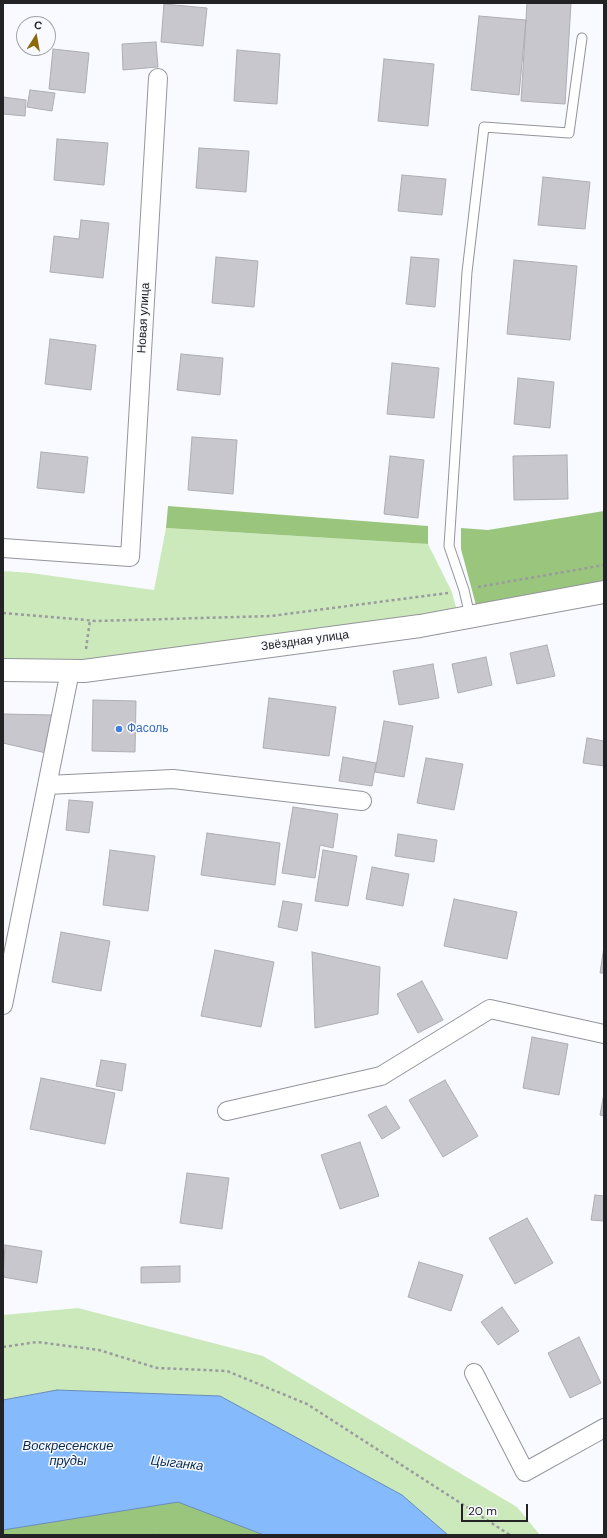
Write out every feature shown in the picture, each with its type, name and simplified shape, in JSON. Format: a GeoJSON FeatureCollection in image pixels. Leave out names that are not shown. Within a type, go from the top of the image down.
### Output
{"type":"FeatureCollection","features":[{"type":"Feature","properties":{"kind":"street","name":"Новая улица"},"geometry":{"type":"LineString","coordinates":[[3,548],[130,557],[158,78]]}},
{"type":"Feature","properties":{"kind":"street","name":"Звёздная улица"},"geometry":{"type":"LineString","coordinates":[[3,670],[92,670],[412,627],[604,592]]}},
{"type":"Feature","properties":{"kind":"street"},"geometry":{"type":"LineString","coordinates":[[3,1005],[70,671]]}},
{"type":"Feature","properties":{"kind":"street"},"geometry":{"type":"LineString","coordinates":[[47,785],[173,779],[362,801]]}},
{"type":"Feature","properties":{"kind":"street"},"geometry":{"type":"LineString","coordinates":[[227,1111],[381,1076],[490,1009],[604,1034]]}},
{"type":"Feature","properties":{"kind":"street"},"geometry":{"type":"LineString","coordinates":[[474,1373],[526,1472],[604,1428]]}},
{"type":"Feature","properties":{"kind":"lane"},"geometry":{"type":"LineString","coordinates":[[470,616],[464,590],[449,546],[468,272],[484,127],[569,133],[582,38]]}},
{"type":"Feature","properties":{"kind":"path"},"geometry":{"type":"LineString","coordinates":[[3,613],[90,620],[271,616],[464,590],[604,565]]}},
{"type":"Feature","properties":{"kind":"path"},"geometry":{"type":"LineString","coordinates":[[86,652],[90,620]]}},
{"type":"Feature","properties":{"kind":"path"},"geometry":{"type":"LineString","coordinates":[[3,1347],[37,1342],[99,1350],[157,1368],[227,1371],[307,1404],[510,1535]]}},
{"type":"Feature","properties":{"kind":"path"},"geometry":{"type":"LineString","coordinates":[[152,1535],[160,1535]]}},
{"type":"Feature","properties":{"kind":"green space"},"geometry":{"type":"Polygon","coordinates":[[[168,506],[428,526],[428,544],[166,528],[168,506]]]}},
{"type":"Feature","properties":{"kind":"green space"},"geometry":{"type":"Polygon","coordinates":[[[604,511],[604,585],[477,609],[461,549],[461,528],[488,530],[604,511]]]}},
{"type":"Feature","properties":{"kind":"green space"},"geometry":{"type":"Polygon","coordinates":[[[166,528],[428,544],[452,592],[457,611],[263,643],[85,660],[3,663],[3,571],[31,573],[154,590],[166,528]]]}},
{"type":"Feature","properties":{"kind":"green space"},"geometry":{"type":"Polygon","coordinates":[[[78,1308],[263,1356],[517,1507],[540,1535],[3,1535],[3,1315],[78,1308]]]}},
{"type":"Feature","properties":{"kind":"green space"},"geometry":{"type":"Polygon","coordinates":[[[178,1502],[264,1535],[3,1535],[3,1530],[178,1502]]]}},
{"type":"Feature","properties":{"kind":"water","name":"Воскресенские пруды"},"geometry":{"type":"Polygon","coordinates":[[[57,1390],[220,1396],[402,1495],[448,1535],[264,1535],[178,1502],[3,1530],[3,1400],[57,1390]]]}},
{"type":"Feature","properties":{"kind":"building"},"geometry":{"type":"Polygon","coordinates":[[[527,3],[571,3],[565,104],[521,101],[527,3]]]}},
{"type":"Feature","properties":{"kind":"building"},"geometry":{"type":"Polygon","coordinates":[[[164,4],[207,8],[203,46],[161,42],[164,4]]]}},
{"type":"Feature","properties":{"kind":"building"},"geometry":{"type":"Polygon","coordinates":[[[479,16],[526,20],[519,95],[471,90],[479,16]]]}},
{"type":"Feature","properties":{"kind":"building"},"geometry":{"type":"Polygon","coordinates":[[[156,42],[158,67],[123,70],[122,44],[156,42]]]}},
{"type":"Feature","properties":{"kind":"building"},"geometry":{"type":"Polygon","coordinates":[[[56,49],[89,53],[85,93],[49,89],[52,56],[56,56],[56,49]]]}},
{"type":"Feature","properties":{"kind":"building"},"geometry":{"type":"Polygon","coordinates":[[[237,50],[280,54],[277,104],[234,101],[237,50]]]}},
{"type":"Feature","properties":{"kind":"building"},"geometry":{"type":"Polygon","coordinates":[[[384,59],[434,64],[428,126],[378,121],[384,59]]]}},
{"type":"Feature","properties":{"kind":"building"},"geometry":{"type":"Polygon","coordinates":[[[30,90],[55,93],[52,111],[27,107],[30,90]]]}},
{"type":"Feature","properties":{"kind":"building"},"geometry":{"type":"Polygon","coordinates":[[[3,97],[26,100],[25,116],[3,114],[3,97]]]}},
{"type":"Feature","properties":{"kind":"building"},"geometry":{"type":"Polygon","coordinates":[[[57,139],[108,143],[104,185],[54,180],[57,139]]]}},
{"type":"Feature","properties":{"kind":"building"},"geometry":{"type":"Polygon","coordinates":[[[199,148],[249,151],[246,192],[196,188],[199,148]]]}},
{"type":"Feature","properties":{"kind":"building"},"geometry":{"type":"Polygon","coordinates":[[[402,175],[446,179],[442,215],[398,211],[402,175]]]}},
{"type":"Feature","properties":{"kind":"building"},"geometry":{"type":"Polygon","coordinates":[[[543,177],[590,182],[585,229],[538,225],[543,177]]]}},
{"type":"Feature","properties":{"kind":"building"},"geometry":{"type":"Polygon","coordinates":[[[81,220],[109,223],[103,278],[50,272],[54,236],[79,239],[81,220]]]}},
{"type":"Feature","properties":{"kind":"building"},"geometry":{"type":"Polygon","coordinates":[[[216,257],[258,261],[254,307],[212,303],[216,257]]]}},
{"type":"Feature","properties":{"kind":"building"},"geometry":{"type":"Polygon","coordinates":[[[411,257],[439,259],[435,307],[406,304],[411,257]]]}},
{"type":"Feature","properties":{"kind":"building"},"geometry":{"type":"Polygon","coordinates":[[[514,260],[577,266],[570,340],[507,334],[514,260]]]}},
{"type":"Feature","properties":{"kind":"building"},"geometry":{"type":"Polygon","coordinates":[[[50,339],[96,345],[91,390],[45,384],[50,339]]]}},
{"type":"Feature","properties":{"kind":"building"},"geometry":{"type":"Polygon","coordinates":[[[181,354],[223,358],[220,395],[177,390],[181,354]]]}},
{"type":"Feature","properties":{"kind":"building"},"geometry":{"type":"Polygon","coordinates":[[[392,363],[439,368],[434,418],[387,414],[392,363]]]}},
{"type":"Feature","properties":{"kind":"building"},"geometry":{"type":"Polygon","coordinates":[[[518,378],[554,382],[550,428],[514,424],[518,378]]]}},
{"type":"Feature","properties":{"kind":"building"},"geometry":{"type":"Polygon","coordinates":[[[192,437],[237,440],[233,494],[188,490],[192,437]]]}},
{"type":"Feature","properties":{"kind":"building"},"geometry":{"type":"Polygon","coordinates":[[[41,452],[88,457],[84,493],[37,488],[41,452]]]}},
{"type":"Feature","properties":{"kind":"building"},"geometry":{"type":"Polygon","coordinates":[[[567,455],[568,499],[514,500],[513,456],[567,455]]]}},
{"type":"Feature","properties":{"kind":"building"},"geometry":{"type":"Polygon","coordinates":[[[390,456],[424,460],[418,518],[384,514],[390,456]]]}},
{"type":"Feature","properties":{"kind":"building"},"geometry":{"type":"Polygon","coordinates":[[[547,645],[555,676],[517,684],[510,653],[547,645]]]}},
{"type":"Feature","properties":{"kind":"building"},"geometry":{"type":"Polygon","coordinates":[[[486,657],[492,685],[458,693],[452,664],[486,657]]]}},
{"type":"Feature","properties":{"kind":"building"},"geometry":{"type":"Polygon","coordinates":[[[433,664],[439,698],[399,705],[393,671],[433,664]]]}},
{"type":"Feature","properties":{"kind":"building"},"geometry":{"type":"Polygon","coordinates":[[[269,698],[336,707],[329,756],[263,748],[269,698]]]}},
{"type":"Feature","properties":{"kind":"building"},"geometry":{"type":"Polygon","coordinates":[[[93,700],[136,701],[135,752],[92,751],[93,700]]]}},
{"type":"Feature","properties":{"kind":"building"},"geometry":{"type":"Polygon","coordinates":[[[3,714],[54,715],[46,753],[3,743],[3,714]]]}},
{"type":"Feature","properties":{"kind":"building"},"geometry":{"type":"Polygon","coordinates":[[[384,721],[413,726],[404,777],[375,772],[384,721]]]}},
{"type":"Feature","properties":{"kind":"building"},"geometry":{"type":"Polygon","coordinates":[[[587,738],[604,741],[604,766],[583,763],[587,738]]]}},
{"type":"Feature","properties":{"kind":"building"},"geometry":{"type":"Polygon","coordinates":[[[343,757],[376,763],[372,786],[339,781],[343,757]]]}},
{"type":"Feature","properties":{"kind":"building"},"geometry":{"type":"Polygon","coordinates":[[[426,758],[463,764],[454,810],[417,803],[426,758]]]}},
{"type":"Feature","properties":{"kind":"building"},"geometry":{"type":"Polygon","coordinates":[[[69,800],[93,802],[89,833],[66,830],[69,800]]]}},
{"type":"Feature","properties":{"kind":"building"},"geometry":{"type":"Polygon","coordinates":[[[293,807],[338,814],[333,848],[320,845],[315,878],[282,873],[293,807]]]}},
{"type":"Feature","properties":{"kind":"building"},"geometry":{"type":"Polygon","coordinates":[[[207,833],[280,843],[275,885],[201,875],[207,833]]]}},
{"type":"Feature","properties":{"kind":"building"},"geometry":{"type":"Polygon","coordinates":[[[398,834],[437,840],[434,862],[395,856],[398,834]]]}},
{"type":"Feature","properties":{"kind":"building"},"geometry":{"type":"Polygon","coordinates":[[[110,850],[155,856],[148,911],[103,905],[110,850]]]}},
{"type":"Feature","properties":{"kind":"building"},"geometry":{"type":"Polygon","coordinates":[[[323,850],[357,856],[348,906],[315,901],[323,850]]]}},
{"type":"Feature","properties":{"kind":"building"},"geometry":{"type":"Polygon","coordinates":[[[372,867],[409,874],[403,906],[366,899],[372,867]]]}},
{"type":"Feature","properties":{"kind":"building"},"geometry":{"type":"Polygon","coordinates":[[[454,899],[517,912],[507,959],[444,946],[454,899]]]}},
{"type":"Feature","properties":{"kind":"building"},"geometry":{"type":"Polygon","coordinates":[[[283,901],[302,904],[297,931],[278,927],[283,901]]]}},
{"type":"Feature","properties":{"kind":"building"},"geometry":{"type":"Polygon","coordinates":[[[61,932],[110,941],[101,991],[52,982],[61,932]]]}},
{"type":"Feature","properties":{"kind":"building"},"geometry":{"type":"Polygon","coordinates":[[[604,947],[604,973],[600,973],[604,947]]]}},
{"type":"Feature","properties":{"kind":"building"},"geometry":{"type":"Polygon","coordinates":[[[215,950],[274,962],[261,1027],[201,1016],[215,950]]]}},
{"type":"Feature","properties":{"kind":"building"},"geometry":{"type":"Polygon","coordinates":[[[312,952],[380,967],[378,1014],[315,1028],[312,952]]]}},
{"type":"Feature","properties":{"kind":"building"},"geometry":{"type":"Polygon","coordinates":[[[422,981],[443,1020],[418,1033],[397,994],[422,981]]]}},
{"type":"Feature","properties":{"kind":"building"},"geometry":{"type":"Polygon","coordinates":[[[532,1037],[568,1044],[559,1095],[523,1088],[532,1037]]]}},
{"type":"Feature","properties":{"kind":"building"},"geometry":{"type":"Polygon","coordinates":[[[101,1060],[126,1064],[122,1091],[96,1086],[101,1060]]]}},
{"type":"Feature","properties":{"kind":"building"},"geometry":{"type":"Polygon","coordinates":[[[41,1078],[115,1093],[105,1144],[30,1129],[41,1078]]]}},
{"type":"Feature","properties":{"kind":"building"},"geometry":{"type":"Polygon","coordinates":[[[445,1080],[478,1136],[443,1157],[409,1100],[445,1080]]]}},
{"type":"Feature","properties":{"kind":"building"},"geometry":{"type":"Polygon","coordinates":[[[604,1093],[604,1116],[600,1115],[604,1093]]]}},
{"type":"Feature","properties":{"kind":"building"},"geometry":{"type":"Polygon","coordinates":[[[386,1106],[400,1128],[382,1139],[368,1115],[386,1106]]]}},
{"type":"Feature","properties":{"kind":"building"},"geometry":{"type":"Polygon","coordinates":[[[360,1142],[379,1196],[340,1209],[321,1155],[360,1142]]]}},
{"type":"Feature","properties":{"kind":"building"},"geometry":{"type":"Polygon","coordinates":[[[187,1173],[229,1178],[222,1229],[180,1223],[187,1173]]]}},
{"type":"Feature","properties":{"kind":"building"},"geometry":{"type":"Polygon","coordinates":[[[595,1195],[604,1196],[604,1221],[591,1220],[595,1195]]]}},
{"type":"Feature","properties":{"kind":"building"},"geometry":{"type":"Polygon","coordinates":[[[527,1218],[553,1263],[515,1284],[489,1238],[527,1218]]]}},
{"type":"Feature","properties":{"kind":"building"},"geometry":{"type":"Polygon","coordinates":[[[5,1245],[42,1251],[37,1283],[3,1277],[5,1245]]]}},
{"type":"Feature","properties":{"kind":"building"},"geometry":{"type":"Polygon","coordinates":[[[419,1262],[463,1275],[451,1311],[408,1297],[419,1262]]]}},
{"type":"Feature","properties":{"kind":"building"},"geometry":{"type":"Polygon","coordinates":[[[180,1266],[180,1282],[141,1283],[141,1267],[180,1266]]]}},
{"type":"Feature","properties":{"kind":"building"},"geometry":{"type":"Polygon","coordinates":[[[502,1307],[519,1331],[498,1345],[481,1322],[502,1307]]]}},
{"type":"Feature","properties":{"kind":"building"},"geometry":{"type":"Polygon","coordinates":[[[579,1337],[601,1383],[570,1398],[548,1353],[579,1337]]]}},
{"type":"Feature","properties":{"kind":"place","name":"Фасоль"},"geometry":{"type":"Point","coordinates":[119,729]}},
{"type":"Feature","properties":{"kind":"water label","name":"Цыганка"},"geometry":{"type":"Point","coordinates":[177,1464]}}]}
